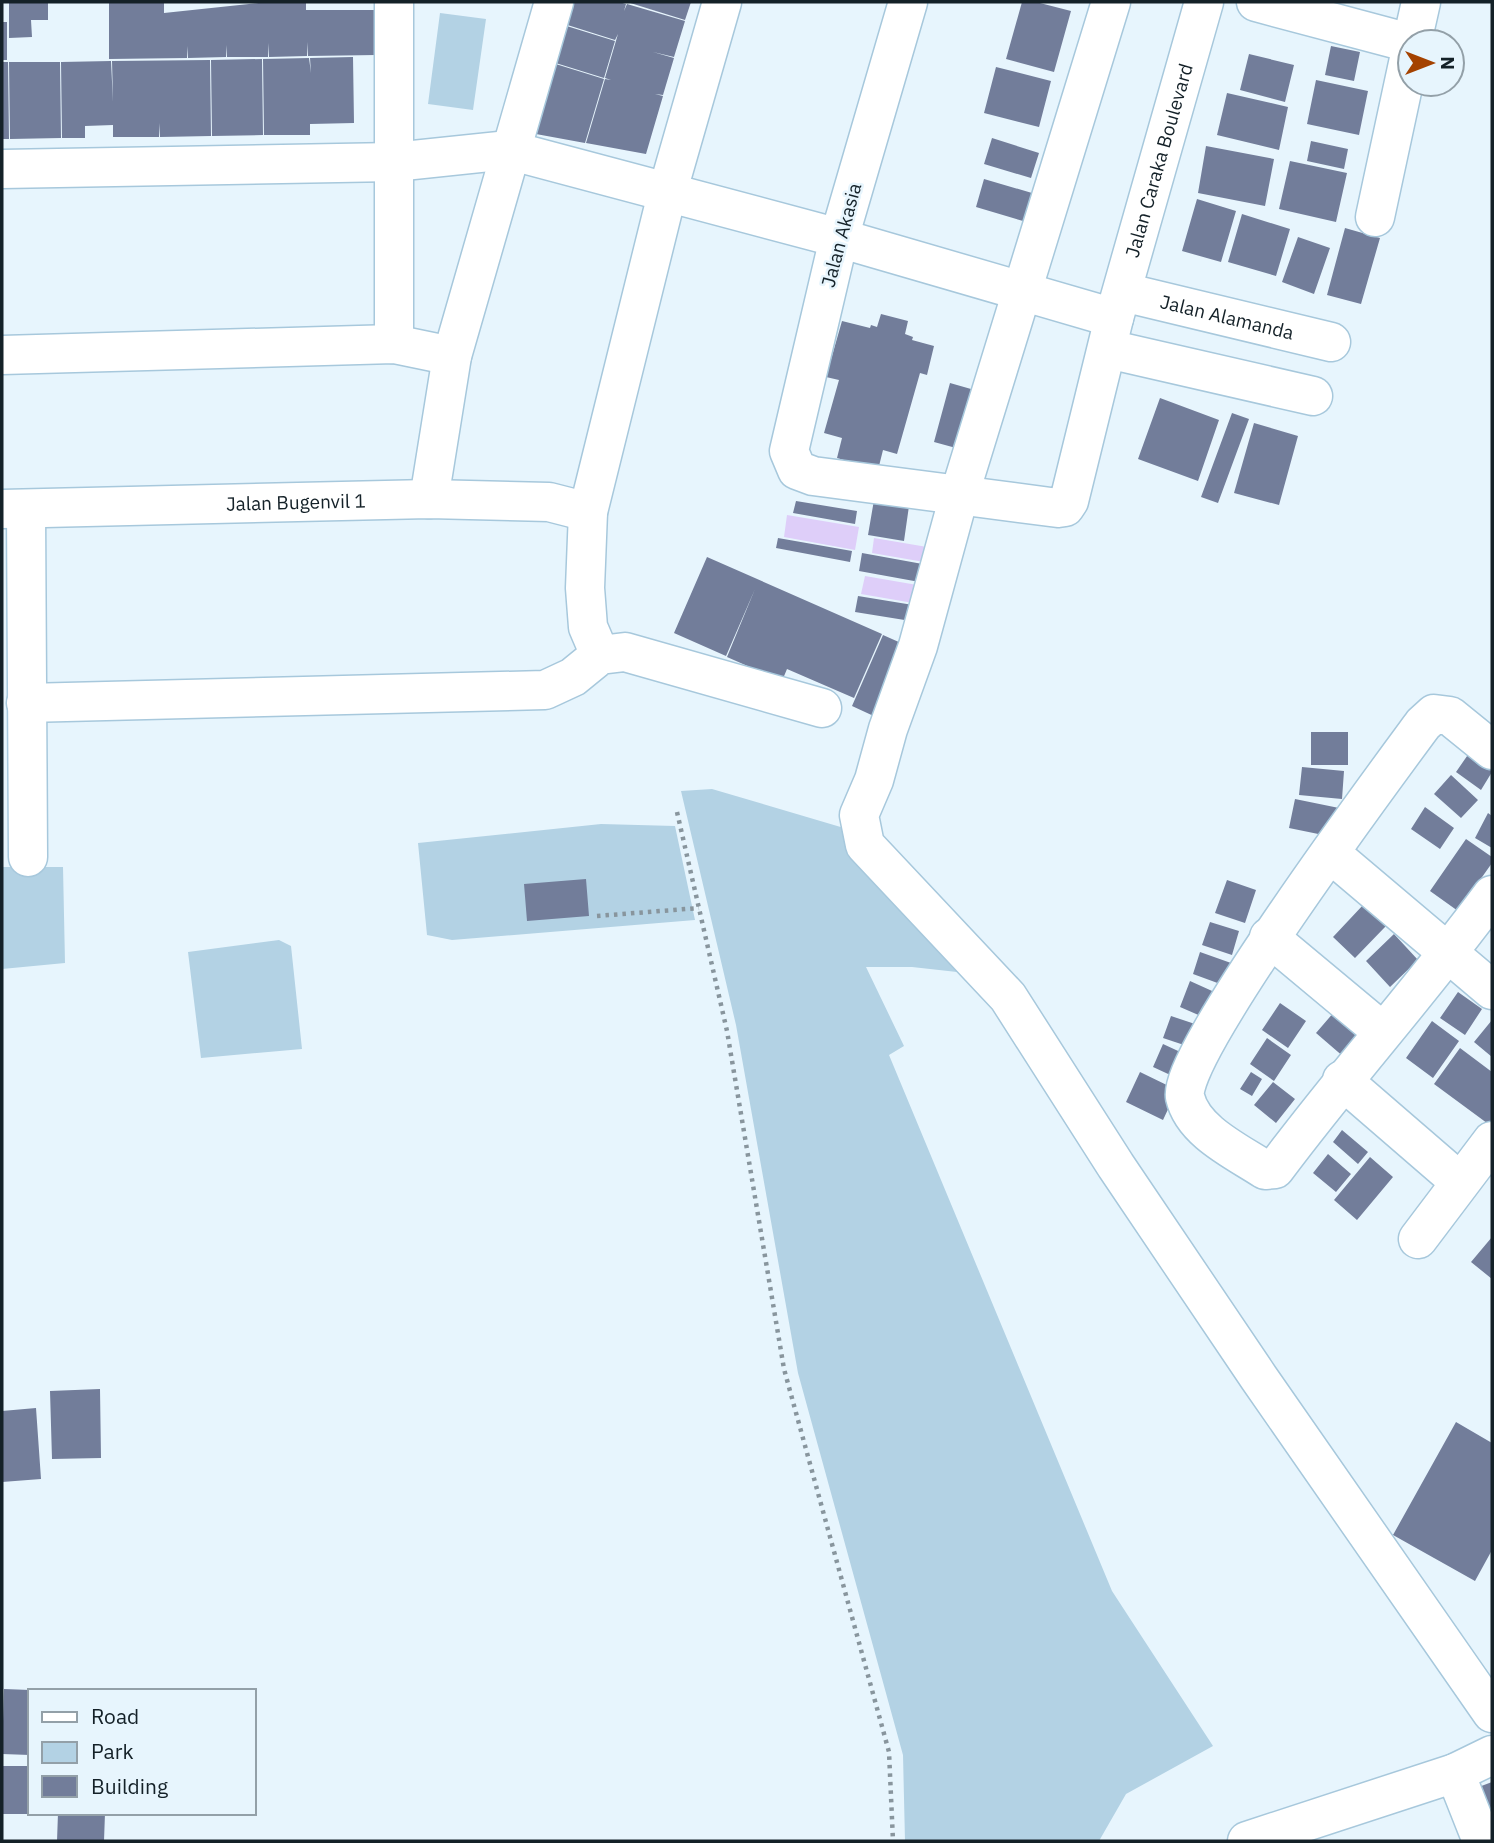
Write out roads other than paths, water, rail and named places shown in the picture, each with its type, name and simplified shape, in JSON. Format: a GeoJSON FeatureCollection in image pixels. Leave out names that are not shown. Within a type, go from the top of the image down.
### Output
{"type":"FeatureCollection","features":[{"type":"Feature","properties":{"kind":"street"},"geometry":{"type":"LineString","coordinates":[[394,2],[394,344]]}},
{"type":"Feature","properties":{"kind":"street"},"geometry":{"type":"LineString","coordinates":[[429,499],[452,356],[509,150],[554,2]]}},
{"type":"Feature","properties":{"kind":"street"},"geometry":{"type":"LineString","coordinates":[[600,655],[588,627],[587,512],[668,190],[722,2]]}},
{"type":"Feature","properties":{"kind":"street","name":"Jalan Akasia"},"geometry":{"type":"LineString","coordinates":[[908,2],[839,237],[789,451],[797,470],[813,476],[959,496]]}},
{"type":"Feature","properties":{"kind":"street"},"geometry":{"type":"LineString","coordinates":[[1111,2],[959,496],[918,646],[888,729],[874,780],[859,815],[865,845],[1008,997],[1116,1166],[1251,1367],[1492,1713]]}},
{"type":"Feature","properties":{"kind":"street","name":"Jalan Caraka Boulevard"},"geometry":{"type":"LineString","coordinates":[[959,496],[1065,507],[1204,2]]}},
{"type":"Feature","properties":{"kind":"street"},"geometry":{"type":"LineString","coordinates":[[1256,2],[1396,38]]}},
{"type":"Feature","properties":{"kind":"street"},"geometry":{"type":"LineString","coordinates":[[1414,28],[1421,2]]}},
{"type":"Feature","properties":{"kind":"street"},"geometry":{"type":"LineString","coordinates":[[1375,217],[1401,98]]}},
{"type":"Feature","properties":{"kind":"street"},"geometry":{"type":"LineString","coordinates":[[2,169],[394,162],[509,150],[668,190],[1023,291],[1115,320],[1313,396]]}},
{"type":"Feature","properties":{"kind":"street","name":"Jalan Alamanda"},"geometry":{"type":"LineString","coordinates":[[1115,320],[1331,342]]}},
{"type":"Feature","properties":{"kind":"street"},"geometry":{"type":"LineString","coordinates":[[2,355],[394,344],[452,356]]}},
{"type":"Feature","properties":{"kind":"street","name":"Jalan Bugenvil 1"},"geometry":{"type":"LineString","coordinates":[[14,510],[429,499],[549,502],[587,512]]}},
{"type":"Feature","properties":{"kind":"street"},"geometry":{"type":"LineString","coordinates":[[14,510],[26,703],[29,857]]}},
{"type":"Feature","properties":{"kind":"street"},"geometry":{"type":"LineString","coordinates":[[26,703],[545,690],[573,677],[600,655],[625,652],[822,708]]}},
{"type":"Feature","properties":{"kind":"street"},"geometry":{"type":"LineString","coordinates":[[1492,750],[1450,716],[1434,714],[1423,724],[1269,937],[1192,1068],[1184,1094],[1191,1115],[1213,1135],[1265,1170],[1275,1169],[1342,1080],[1449,954],[1492,895]]}},
{"type":"Feature","properties":{"kind":"street"},"geometry":{"type":"LineString","coordinates":[[1329,853],[1492,990]]}},
{"type":"Feature","properties":{"kind":"street"},"geometry":{"type":"LineString","coordinates":[[1269,937],[1383,1032]]}},
{"type":"Feature","properties":{"kind":"street"},"geometry":{"type":"LineString","coordinates":[[1342,1080],[1460,1182]]}},
{"type":"Feature","properties":{"kind":"street"},"geometry":{"type":"LineString","coordinates":[[1418,1239],[1492,1141]]}},
{"type":"Feature","properties":{"kind":"street"},"geometry":{"type":"LineString","coordinates":[[1247,1841],[1455,1773],[1492,1755]]}},
{"type":"Feature","properties":{"kind":"street"},"geometry":{"type":"LineString","coordinates":[[1455,1773],[1482,1841]]}}]}
